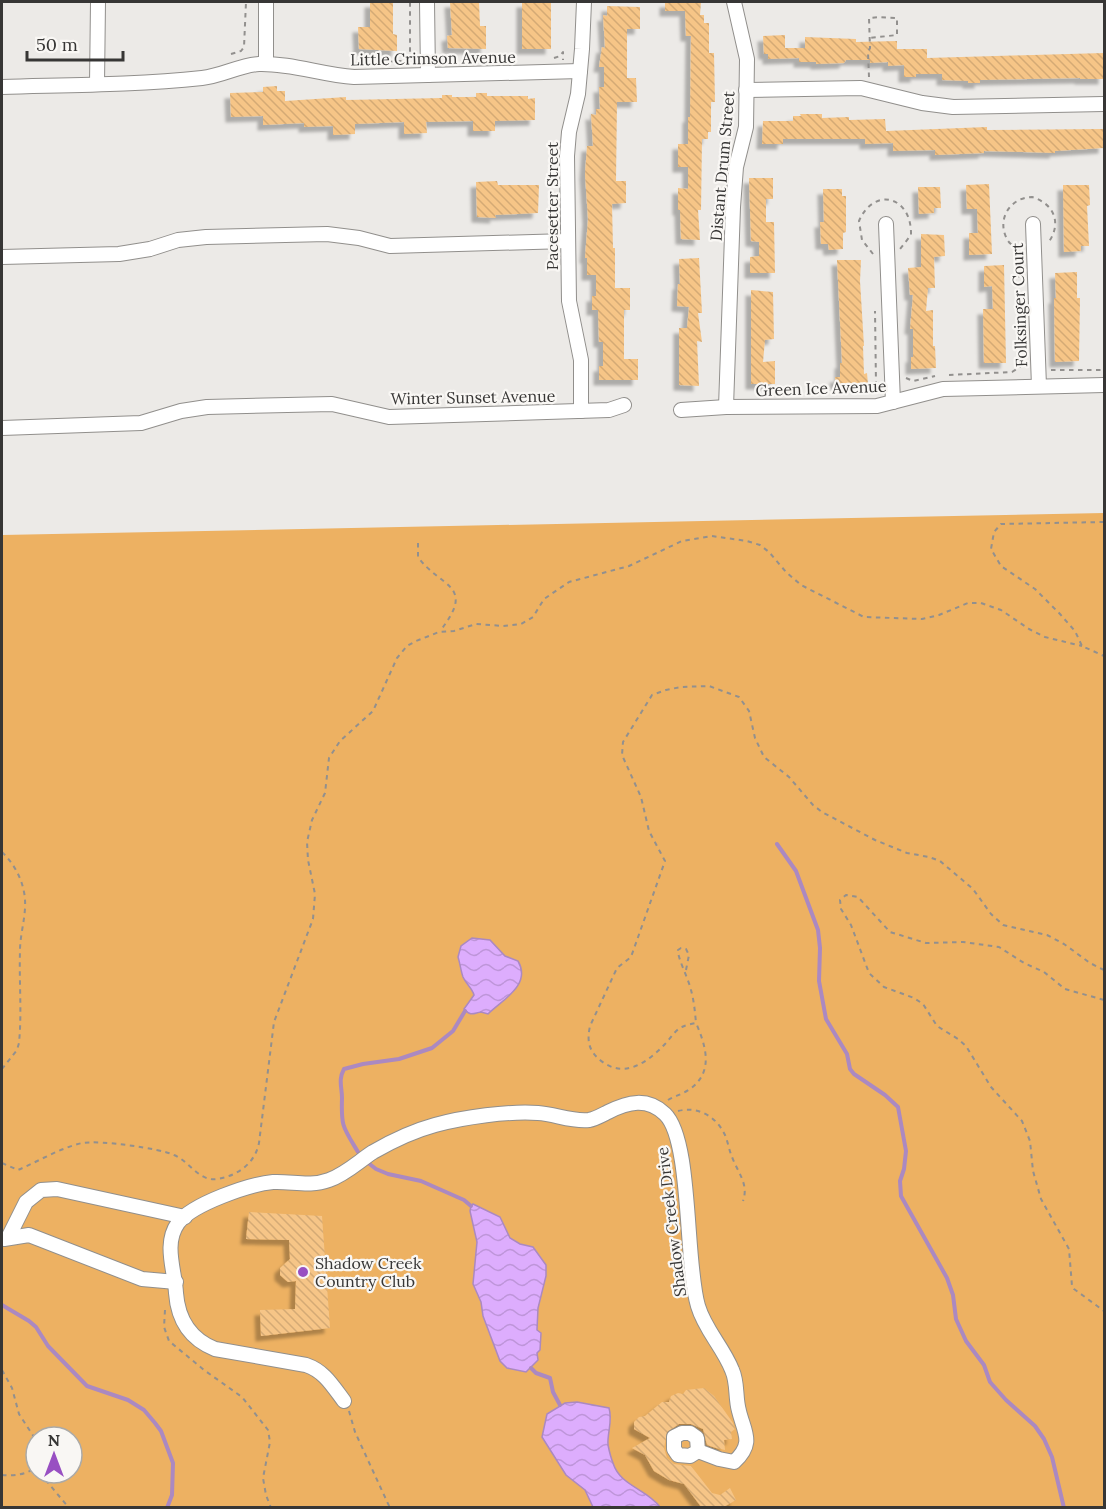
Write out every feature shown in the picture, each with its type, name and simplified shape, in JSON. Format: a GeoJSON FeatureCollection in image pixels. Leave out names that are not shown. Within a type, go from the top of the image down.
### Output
{"type":"FeatureCollection","features":[{"type":"Feature","properties":{"kind":"street"},"geometry":{"type":"LineString","coordinates":[[97,84],[98,2]]}},
{"type":"Feature","properties":{"kind":"street"},"geometry":{"type":"LineString","coordinates":[[266,2],[266,64]]}},
{"type":"Feature","properties":{"kind":"street"},"geometry":{"type":"LineString","coordinates":[[427,2],[428,75]]}},
{"type":"Feature","properties":{"kind":"street","name":"Pacesetter Street"},"geometry":{"type":"LineString","coordinates":[[581,411],[581,360],[569,301],[567,241],[569,132],[578,94],[584,2]]}},
{"type":"Feature","properties":{"kind":"street","name":"Distant Drum Street"},"geometry":{"type":"LineString","coordinates":[[726,407],[733,207],[736,167],[746,127],[745,44],[734,2]]}},
{"type":"Feature","properties":{"kind":"street","name":"Little Crimson Avenue"},"geometry":{"type":"LineString","coordinates":[[2,87],[204,78],[256,64],[289,65],[320,73],[354,77],[580,71]]}},
{"type":"Feature","properties":{"kind":"street"},"geometry":{"type":"LineString","coordinates":[[746,90],[861,88],[922,103],[953,106],[1104,104]]}},
{"type":"Feature","properties":{"kind":"street"},"geometry":{"type":"LineString","coordinates":[[886,224],[893,402]]}},
{"type":"Feature","properties":{"kind":"street","name":"Folksinger Court"},"geometry":{"type":"LineString","coordinates":[[1033,224],[1039,386]]}},
{"type":"Feature","properties":{"kind":"street"},"geometry":{"type":"LineString","coordinates":[[2,257],[119,254],[150,249],[178,240],[206,237],[327,234],[360,238],[390,246],[567,241]]}},
{"type":"Feature","properties":{"kind":"street","name":"Green Ice Avenue"},"geometry":{"type":"LineString","coordinates":[[681,410],[726,407],[877,406],[943,389],[1104,385]]}},
{"type":"Feature","properties":{"kind":"street","name":"Winter Sunset Avenue"},"geometry":{"type":"LineString","coordinates":[[2,428],[141,423],[182,411],[207,407],[332,404],[389,417],[609,410],[624,405]]}},
{"type":"Feature","properties":{"kind":"street","name":"Shadow Creek Drive"},"geometry":{"type":"LineString","coordinates":[[185,1217],[220,1197],[256,1185],[273,1182],[304,1184],[330,1180],[408,1134],[436,1125],[507,1114],[529,1113],[548,1114],[573,1120],[591,1120],[633,1101],[652,1104],[666,1115],[677,1134],[694,1293],[703,1322],[732,1369],[738,1410],[747,1435],[742,1454],[734,1462],[718,1459],[698,1451]]}},
{"type":"Feature","properties":{"kind":"street"},"geometry":{"type":"LineString","coordinates":[[5,1239],[26,1203],[41,1190],[57,1189],[185,1217]]}},
{"type":"Feature","properties":{"kind":"street"},"geometry":{"type":"LineString","coordinates":[[185,1217],[178,1223],[171,1240],[170,1252],[183,1323],[192,1335],[215,1349],[318,1369],[327,1377],[344,1401]]}},
{"type":"Feature","properties":{"kind":"street"},"geometry":{"type":"LineString","coordinates":[[5,1239],[29,1235],[142,1279],[176,1289]]}},
{"type":"Feature","properties":{"kind":"path"},"geometry":{"type":"LineString","coordinates":[[231,54],[242,51],[244,47],[246,2]]}},
{"type":"Feature","properties":{"kind":"path"},"geometry":{"type":"LineString","coordinates":[[346,63],[402,61],[407,58],[410,53],[410,2]]}},
{"type":"Feature","properties":{"kind":"path"},"geometry":{"type":"LineString","coordinates":[[870,38],[897,35],[897,18],[869,18],[868,76],[876,78]]}},
{"type":"Feature","properties":{"kind":"path"},"geometry":{"type":"LineString","coordinates":[[552,58],[560,56],[563,52],[562,71]]}},
{"type":"Feature","properties":{"kind":"path"},"geometry":{"type":"LineString","coordinates":[[943,375],[1012,372],[1020,367],[1018,251],[1007,240],[1003,223],[1004,216],[1013,202],[1032,197],[1049,206],[1056,221],[1056,229],[1045,246]]}},
{"type":"Feature","properties":{"kind":"path"},"geometry":{"type":"LineString","coordinates":[[874,260],[872,251],[861,240],[859,221],[870,205],[882,200],[902,206],[907,211],[911,224],[911,235],[898,254]]}},
{"type":"Feature","properties":{"kind":"path"},"geometry":{"type":"LineString","coordinates":[[843,392],[867,392],[876,384],[875,305]]}},
{"type":"Feature","properties":{"kind":"path"},"geometry":{"type":"LineString","coordinates":[[1047,367],[1053,371],[1104,370]]}},
{"type":"Feature","properties":{"kind":"path"},"geometry":{"type":"LineString","coordinates":[[903,377],[913,381],[937,376]]}},
{"type":"Feature","properties":{"kind":"path"},"geometry":{"type":"LineString","coordinates":[[1082,646],[1070,626],[1044,597],[998,562],[991,549],[992,538],[1001,524],[1104,522]]}},
{"type":"Feature","properties":{"kind":"path"},"geometry":{"type":"LineString","coordinates":[[2,1163],[18,1170],[68,1149],[91,1143],[173,1154],[210,1179],[228,1175],[251,1163],[259,1143],[274,1022],[313,919],[315,894],[308,860],[308,842],[312,820],[325,793],[329,758],[340,741],[373,711],[379,701],[386,678],[401,652],[416,641],[439,632],[454,631],[476,624],[503,626],[521,624],[533,617],[544,599],[569,582],[629,566],[682,541],[712,536],[760,545],[801,585],[864,616],[922,619],[968,603],[981,603],[1001,610],[1045,637],[1082,646],[1104,656]]}},
{"type":"Feature","properties":{"kind":"path"},"geometry":{"type":"LineString","coordinates":[[418,543],[418,557],[431,571],[444,580],[452,589],[455,597],[453,611],[439,632]]}},
{"type":"Feature","properties":{"kind":"path"},"geometry":{"type":"LineString","coordinates":[[696,1023],[679,1029],[655,1053],[635,1067],[615,1068],[605,1064],[594,1054],[588,1043],[590,1026],[613,976],[617,968],[631,957],[634,950],[640,925],[665,861],[649,831],[640,797],[622,755],[623,742],[652,695],[681,687],[709,686],[739,697],[750,711],[755,738],[764,757],[789,777],[822,812],[875,840],[907,853],[940,861],[973,889],[991,914],[1003,925],[1047,935],[1064,944],[1089,963],[1104,970]]}},
{"type":"Feature","properties":{"kind":"path"},"geometry":{"type":"LineString","coordinates":[[2,852],[20,878],[26,900],[26,911],[20,949],[19,1043],[2,1069]]}},
{"type":"Feature","properties":{"kind":"path"},"geometry":{"type":"LineString","coordinates":[[1104,1000],[1065,989],[1044,972],[999,948],[963,942],[926,943],[906,937],[886,929],[858,897],[846,895],[840,900],[841,909],[874,979],[884,987],[914,998],[923,1004],[937,1026],[966,1046],[991,1087],[1022,1121],[1030,1141],[1033,1171],[1041,1199],[1069,1249],[1072,1286],[1078,1293],[1104,1311]]}},
{"type":"Feature","properties":{"kind":"path"},"geometry":{"type":"LineString","coordinates":[[666,1103],[691,1088],[703,1075],[706,1062],[706,1049],[696,1023],[692,991],[686,970],[678,955],[678,950],[681,948],[686,949],[688,953],[686,970]]}},
{"type":"Feature","properties":{"kind":"path"},"geometry":{"type":"LineString","coordinates":[[673,1113],[692,1109],[708,1115],[717,1123],[726,1137],[731,1156],[746,1189],[744,1201]]}},
{"type":"Feature","properties":{"kind":"path"},"geometry":{"type":"LineString","coordinates":[[176,1289],[166,1303],[164,1327],[166,1336],[204,1370],[242,1397],[268,1430],[270,1442],[263,1478],[271,1508]]}},
{"type":"Feature","properties":{"kind":"path"},"geometry":{"type":"LineString","coordinates":[[2,1370],[12,1388],[19,1414],[26,1425]]}},
{"type":"Feature","properties":{"kind":"path"},"geometry":{"type":"LineString","coordinates":[[344,1401],[354,1432],[390,1508]]}},
{"type":"Feature","properties":{"kind":"path"},"geometry":{"type":"LineString","coordinates":[[2,1475],[12,1476],[24,1473]]}},
{"type":"Feature","properties":{"kind":"path"},"geometry":{"type":"LineString","coordinates":[[50,1485],[69,1508]]}},
{"type":"Feature","properties":{"kind":"shaded area"},"geometry":{"type":"Polygon","coordinates":[[[1104,513],[1104,1507],[2,1507],[2,535],[1104,513]]]}},
{"type":"Feature","properties":{"kind":"water"},"geometry":{"type":"Polygon","coordinates":[[[472,938],[490,940],[505,956],[518,961],[521,970],[521,977],[514,991],[488,1014],[481,1012],[471,1014],[464,1009],[474,995],[463,977],[458,957],[461,946],[472,938]]]}},
{"type":"Feature","properties":{"kind":"water"},"geometry":{"type":"Polygon","coordinates":[[[473,1204],[500,1217],[510,1238],[520,1244],[533,1247],[546,1265],[546,1276],[538,1308],[537,1330],[541,1333],[540,1350],[537,1353],[538,1360],[526,1372],[507,1368],[500,1361],[483,1316],[481,1302],[473,1284],[477,1242],[470,1211],[473,1204]]]}},
{"type":"Feature","properties":{"kind":"water"},"geometry":{"type":"Polygon","coordinates":[[[577,1402],[609,1408],[608,1445],[616,1471],[660,1507],[593,1507],[585,1490],[566,1475],[542,1437],[547,1414],[565,1403],[577,1402]]]}},
{"type":"Feature","properties":{"kind":"building"},"geometry":{"type":"Polygon","coordinates":[[[370,2],[393,2],[393,34],[397,35],[397,51],[359,49],[358,27],[370,27],[370,2]]]}},
{"type":"Feature","properties":{"kind":"building"},"geometry":{"type":"Polygon","coordinates":[[[450,2],[479,2],[480,26],[486,26],[486,49],[448,48],[447,36],[452,35],[450,2]]]}},
{"type":"Feature","properties":{"kind":"building"},"geometry":{"type":"Polygon","coordinates":[[[522,2],[551,2],[551,49],[522,49],[522,2]]]}},
{"type":"Feature","properties":{"kind":"building"},"geometry":{"type":"Polygon","coordinates":[[[665,2],[701,2],[700,15],[704,15],[704,23],[709,23],[709,53],[714,53],[715,102],[711,102],[711,132],[708,132],[708,139],[702,139],[701,210],[698,210],[700,240],[681,239],[680,210],[678,210],[678,188],[688,189],[688,167],[678,167],[678,144],[688,144],[691,36],[686,36],[685,11],[665,11],[665,2]]]}},
{"type":"Feature","properties":{"kind":"building"},"geometry":{"type":"Polygon","coordinates":[[[607,6],[640,7],[640,29],[627,29],[627,78],[636,78],[637,102],[617,102],[616,181],[626,181],[626,203],[612,204],[615,288],[630,288],[630,310],[624,310],[624,359],[638,359],[638,380],[599,380],[599,366],[603,366],[603,342],[599,342],[598,310],[592,310],[592,296],[596,296],[596,275],[587,275],[587,258],[585,258],[588,219],[585,174],[587,146],[593,146],[591,114],[596,115],[596,109],[600,109],[599,87],[604,87],[604,67],[599,67],[602,47],[605,48],[603,15],[607,16],[607,6]]]}},
{"type":"Feature","properties":{"kind":"building"},"geometry":{"type":"Polygon","coordinates":[[[785,35],[785,48],[805,48],[805,37],[856,39],[856,42],[897,41],[897,49],[927,49],[927,58],[1104,53],[1104,79],[980,80],[980,83],[968,83],[968,81],[942,80],[942,74],[916,74],[916,77],[904,77],[904,65],[888,66],[888,62],[870,63],[870,60],[846,60],[844,63],[816,64],[816,62],[799,62],[799,58],[768,59],[768,54],[764,54],[763,36],[785,35]]]}},
{"type":"Feature","properties":{"kind":"building"},"geometry":{"type":"Polygon","coordinates":[[[277,86],[277,91],[285,91],[285,101],[346,97],[346,100],[442,98],[442,95],[476,97],[476,93],[487,93],[487,96],[528,96],[528,99],[535,98],[535,120],[495,121],[495,131],[473,131],[473,121],[426,122],[427,133],[404,134],[404,122],[355,124],[355,134],[333,135],[333,126],[304,127],[304,123],[263,125],[263,116],[231,117],[230,93],[263,92],[263,87],[277,86]]]}},
{"type":"Feature","properties":{"kind":"building"},"geometry":{"type":"Polygon","coordinates":[[[800,114],[822,114],[822,118],[849,117],[849,120],[885,119],[886,131],[987,127],[987,130],[1104,129],[1104,148],[1055,151],[1055,153],[984,151],[984,153],[935,155],[935,150],[893,151],[893,143],[865,144],[865,139],[783,139],[783,144],[762,144],[763,121],[793,121],[793,116],[801,116],[800,114]]]}},
{"type":"Feature","properties":{"kind":"building"},"geometry":{"type":"Polygon","coordinates":[[[749,178],[773,178],[773,199],[766,199],[766,222],[774,222],[775,273],[750,273],[750,257],[759,256],[759,242],[751,241],[749,178]]]}},
{"type":"Feature","properties":{"kind":"building"},"geometry":{"type":"Polygon","coordinates":[[[497,181],[498,185],[539,185],[538,213],[495,215],[496,218],[477,217],[476,182],[497,181]]]}},
{"type":"Feature","properties":{"kind":"building"},"geometry":{"type":"Polygon","coordinates":[[[989,184],[992,254],[969,255],[969,233],[978,233],[977,209],[967,209],[966,185],[989,184]]]}},
{"type":"Feature","properties":{"kind":"building"},"geometry":{"type":"Polygon","coordinates":[[[1063,185],[1089,185],[1090,205],[1087,206],[1089,246],[1081,246],[1081,251],[1064,252],[1063,185]]]}},
{"type":"Feature","properties":{"kind":"building"},"geometry":{"type":"Polygon","coordinates":[[[918,187],[940,187],[941,208],[934,208],[934,213],[919,214],[918,187]]]}},
{"type":"Feature","properties":{"kind":"building"},"geometry":{"type":"Polygon","coordinates":[[[823,189],[842,189],[842,196],[846,196],[846,232],[843,233],[843,249],[829,250],[828,244],[821,244],[820,222],[824,222],[823,189]]]}},
{"type":"Feature","properties":{"kind":"building"},"geometry":{"type":"Polygon","coordinates":[[[921,234],[944,235],[945,256],[934,257],[935,288],[928,288],[926,311],[933,310],[933,346],[935,346],[936,368],[911,369],[913,329],[910,329],[913,295],[910,295],[908,268],[921,267],[921,234]]]}},
{"type":"Feature","properties":{"kind":"building"},"geometry":{"type":"Polygon","coordinates":[[[699,258],[702,313],[698,313],[702,342],[697,341],[699,386],[679,385],[679,328],[687,328],[689,307],[677,306],[678,284],[680,284],[679,259],[699,258]]]}},
{"type":"Feature","properties":{"kind":"building"},"geometry":{"type":"Polygon","coordinates":[[[837,260],[861,260],[864,374],[867,373],[868,384],[836,384],[835,377],[840,377],[840,363],[842,363],[837,260]]]}},
{"type":"Feature","properties":{"kind":"building"},"geometry":{"type":"Polygon","coordinates":[[[1004,265],[1006,363],[984,363],[983,309],[993,309],[992,286],[984,287],[984,266],[1004,265]]]}},
{"type":"Feature","properties":{"kind":"building"},"geometry":{"type":"Polygon","coordinates":[[[1077,272],[1077,298],[1080,298],[1079,361],[1055,362],[1055,273],[1077,272]]]}},
{"type":"Feature","properties":{"kind":"building"},"geometry":{"type":"Polygon","coordinates":[[[751,290],[773,292],[774,339],[765,340],[763,362],[775,361],[775,384],[751,384],[751,290]]]}},
{"type":"Feature","properties":{"kind":"building","name":"Shadow Creek Country Club"},"geometry":{"type":"Polygon","coordinates":[[[249,1212],[322,1216],[330,1328],[261,1336],[260,1310],[295,1309],[296,1281],[288,1282],[280,1275],[280,1268],[290,1259],[289,1240],[246,1239],[249,1212]]]}},
{"type":"Feature","properties":{"kind":"building"},"geometry":{"type":"Polygon","coordinates":[[[704,1388],[714,1396],[733,1423],[735,1429],[731,1432],[732,1439],[724,1440],[725,1450],[707,1445],[703,1429],[691,1424],[679,1424],[667,1432],[664,1448],[667,1458],[674,1464],[691,1466],[712,1493],[720,1495],[730,1488],[736,1500],[722,1508],[702,1508],[684,1484],[669,1480],[654,1471],[645,1455],[632,1448],[650,1438],[634,1429],[634,1422],[639,1417],[645,1416],[662,1402],[669,1402],[671,1396],[678,1393],[683,1394],[686,1390],[704,1388]]]}},
{"type":"Feature","properties":{"kind":"waterway"},"geometry":{"type":"LineString","coordinates":[[777,844],[796,871],[818,930],[819,981],[826,1019],[847,1054],[850,1069],[854,1074],[885,1095],[898,1107],[906,1151],[900,1181],[901,1196],[947,1278],[953,1295],[956,1319],[966,1341],[984,1365],[990,1382],[1035,1426],[1044,1439],[1052,1457],[1064,1508]]}},
{"type":"Feature","properties":{"kind":"waterway"},"geometry":{"type":"LineString","coordinates":[[358,1152],[346,1132],[343,1121],[341,1080],[344,1069],[399,1059],[432,1048],[453,1031],[465,1011]]}},
{"type":"Feature","properties":{"kind":"waterway"},"geometry":{"type":"LineString","coordinates":[[367,1162],[388,1174],[421,1181],[464,1200],[471,1206]]}},
{"type":"Feature","properties":{"kind":"waterway"},"geometry":{"type":"LineString","coordinates":[[2,1305],[36,1327],[48,1346],[87,1386],[128,1400],[144,1410],[155,1423],[161,1431],[173,1463],[172,1495],[167,1508]]}},
{"type":"Feature","properties":{"kind":"waterway"},"geometry":{"type":"LineString","coordinates":[[531,1368],[536,1373],[550,1378],[553,1392],[560,1405]]}},
{"type":"Feature","properties":{"kind":"place","name":"Shadow Creek Country Club"},"geometry":{"type":"Point","coordinates":[303,1272]}}]}
